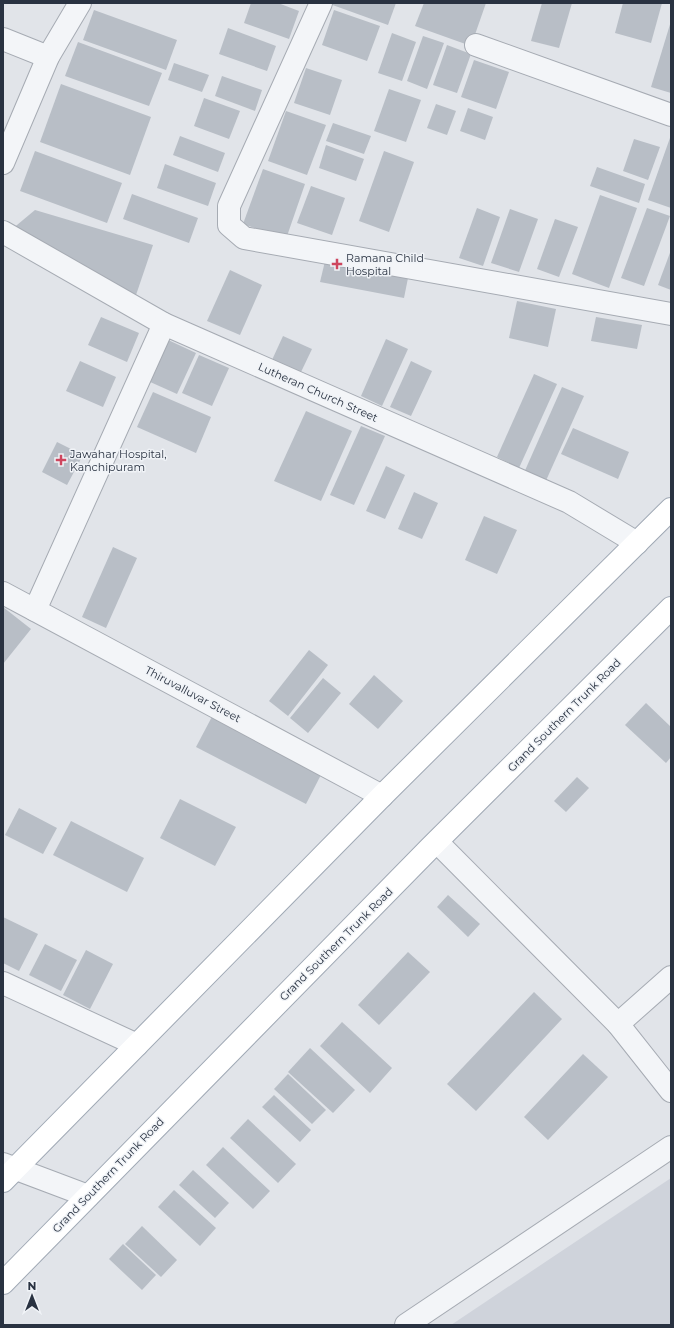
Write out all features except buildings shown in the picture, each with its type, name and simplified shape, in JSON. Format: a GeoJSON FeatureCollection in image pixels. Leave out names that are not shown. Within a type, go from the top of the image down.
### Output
{"type":"FeatureCollection","features":[{"type":"Feature","properties":{"kind":"main road"},"geometry":{"type":"LineString","coordinates":[[7,1171],[137,1045],[382,796],[671,509]]}},
{"type":"Feature","properties":{"kind":"main road","name":"Grand Southern Trunk Road"},"geometry":{"type":"LineString","coordinates":[[3,1283],[436,842],[671,608]]}},
{"type":"Feature","properties":{"kind":"street"},"geometry":{"type":"LineString","coordinates":[[3,163],[48,57],[80,3]]}},
{"type":"Feature","properties":{"kind":"street"},"geometry":{"type":"LineString","coordinates":[[321,3],[229,206],[229,225],[244,238],[671,314]]}},
{"type":"Feature","properties":{"kind":"street"},"geometry":{"type":"LineString","coordinates":[[3,39],[48,57]]}},
{"type":"Feature","properties":{"kind":"street"},"geometry":{"type":"LineString","coordinates":[[476,45],[671,115]]}},
{"type":"Feature","properties":{"kind":"street","name":"Lutheran Church Street"},"geometry":{"type":"LineString","coordinates":[[3,232],[164,324],[569,502],[637,543]]}},
{"type":"Feature","properties":{"kind":"street"},"geometry":{"type":"LineString","coordinates":[[35,610],[164,324]]}},
{"type":"Feature","properties":{"kind":"street","name":"Thiruvalluvar Street"},"geometry":{"type":"LineString","coordinates":[[3,593],[382,796]]}},
{"type":"Feature","properties":{"kind":"street"},"geometry":{"type":"LineString","coordinates":[[436,842],[618,1024],[671,1092]]}},
{"type":"Feature","properties":{"kind":"street"},"geometry":{"type":"LineString","coordinates":[[618,1024],[671,977]]}},
{"type":"Feature","properties":{"kind":"street"},"geometry":{"type":"LineString","coordinates":[[3,983],[137,1045]]}},
{"type":"Feature","properties":{"kind":"street"},"geometry":{"type":"LineString","coordinates":[[406,1325],[671,1147]]}},
{"type":"Feature","properties":{"kind":"street"},"geometry":{"type":"LineString","coordinates":[[7,1171],[88,1196]]}},
{"type":"Feature","properties":{"kind":"shaded area"},"geometry":{"type":"Polygon","coordinates":[[[671,1178],[671,1325],[451,1325],[671,1178]]]}},
{"type":"Feature","properties":{"kind":"place","name":"Ramana Child Hospital"},"geometry":{"type":"Point","coordinates":[337,264]}},
{"type":"Feature","properties":{"kind":"place","name":"Jawahar Hospital, Kanchipuram"},"geometry":{"type":"Point","coordinates":[61,460]}}]}
